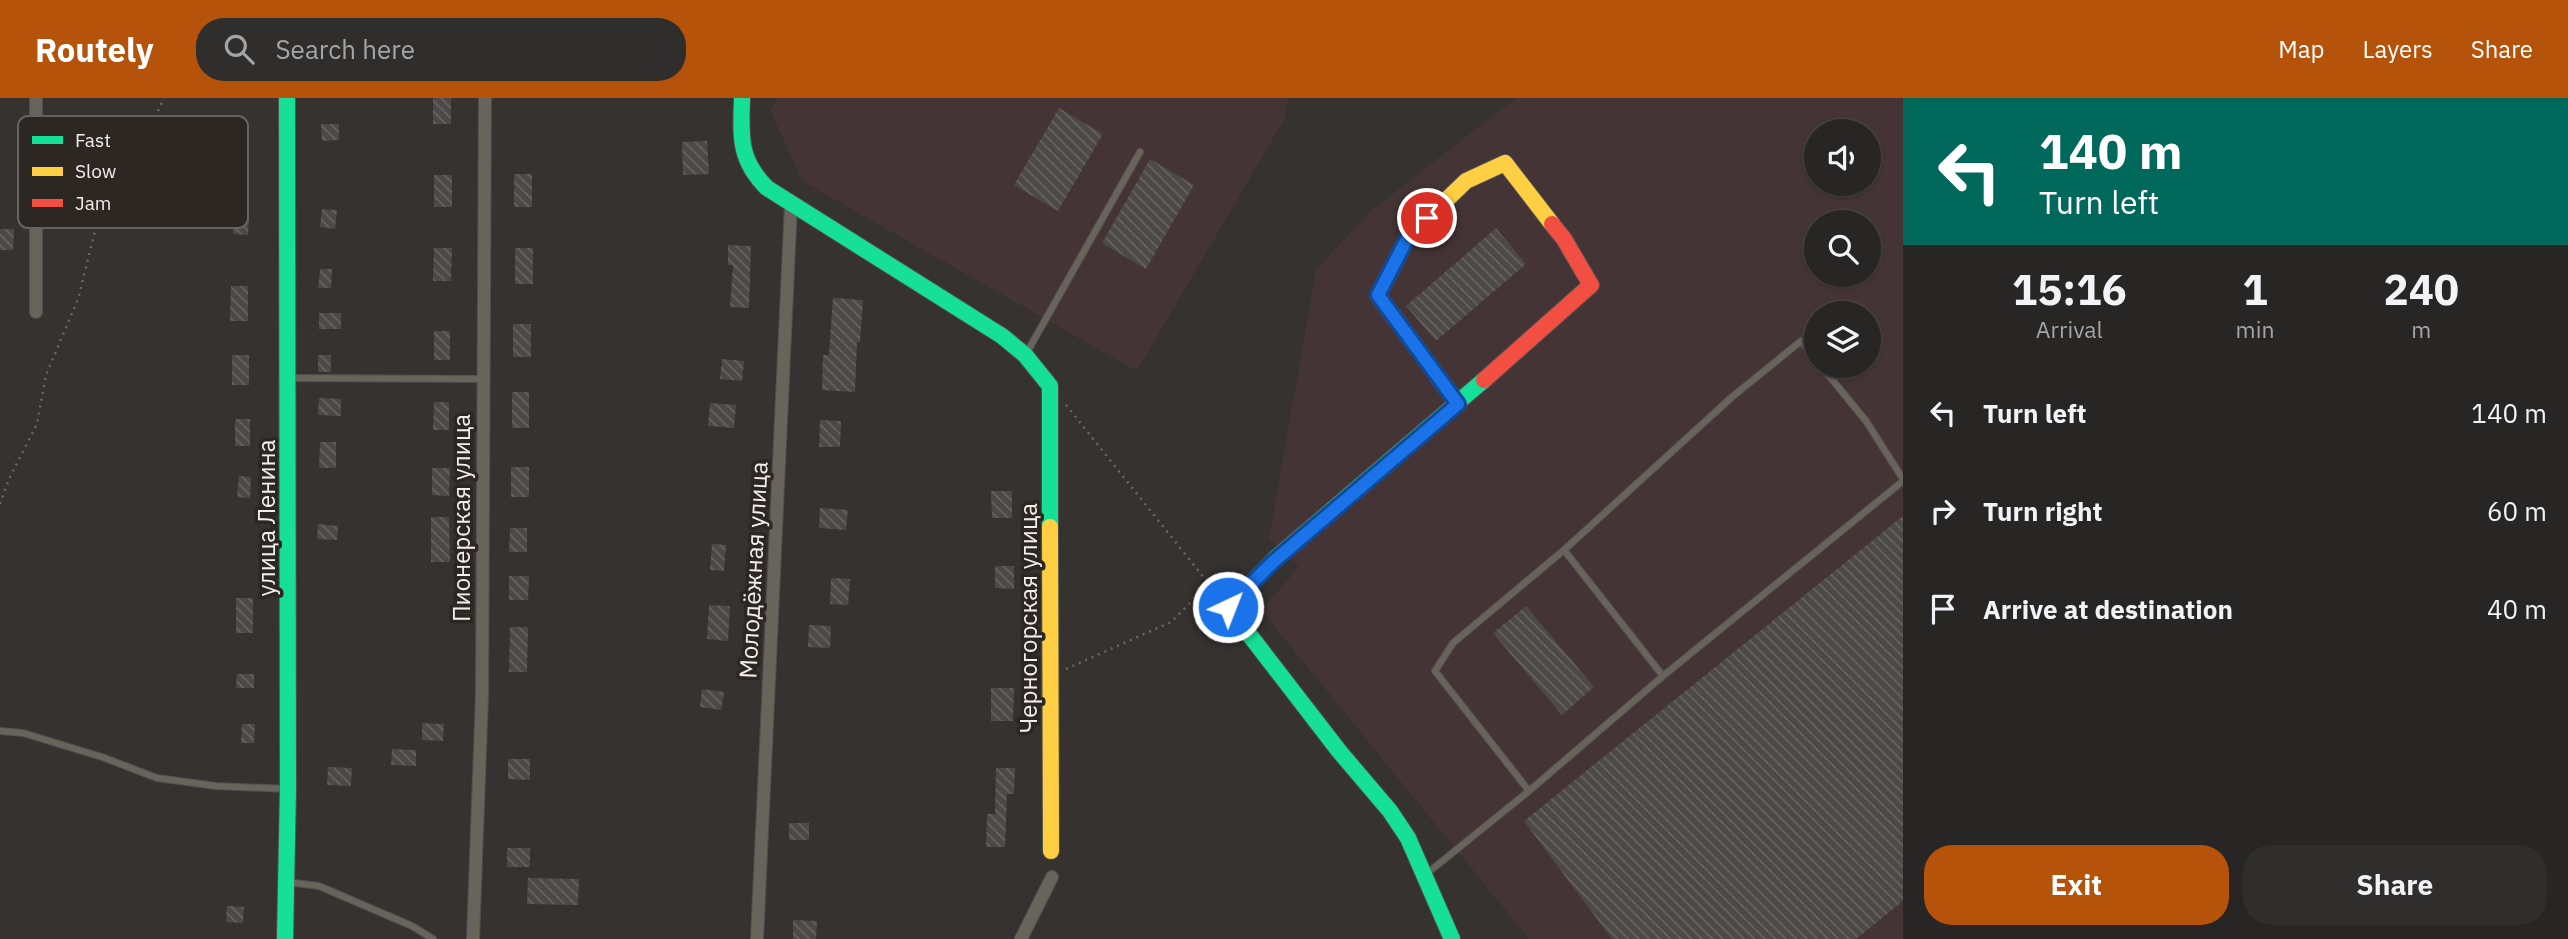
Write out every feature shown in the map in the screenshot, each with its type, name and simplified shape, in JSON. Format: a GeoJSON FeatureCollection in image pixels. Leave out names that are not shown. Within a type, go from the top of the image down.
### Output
{"type":"FeatureCollection","features":[{"type":"Feature","properties":{"kind":"street"},"geometry":{"type":"LineString","coordinates":[[36,98],[36,116]]}},
{"type":"Feature","properties":{"kind":"street","name":"улица Ленина"},"geometry":{"type":"LineString","coordinates":[[285,939],[289,378],[287,98]]}},
{"type":"Feature","properties":{"kind":"street","name":"Пионерская улица"},"geometry":{"type":"LineString","coordinates":[[473,939],[482,695],[485,98]]}},
{"type":"Feature","properties":{"kind":"street"},"geometry":{"type":"LineString","coordinates":[[742,98],[741,137],[744,161],[754,177],[791,204],[1002,336],[1025,355],[1050,386]]}},
{"type":"Feature","properties":{"kind":"street"},"geometry":{"type":"LineString","coordinates":[[1452,939],[1408,838],[1390,811],[1339,751],[1228,607],[1272,563],[1458,404],[1591,285],[1564,239],[1505,163],[1466,181],[1408,237],[1378,295],[1458,404]]}},
{"type":"Feature","properties":{"kind":"street","name":"Молодёжная улица"},"geometry":{"type":"LineString","coordinates":[[757,939],[791,204]]}},
{"type":"Feature","properties":{"kind":"street"},"geometry":{"type":"LineString","coordinates":[[36,228],[36,312]]}},
{"type":"Feature","properties":{"kind":"street","name":"Черногорская улица"},"geometry":{"type":"LineString","coordinates":[[1050,386],[1051,851]]}},
{"type":"Feature","properties":{"kind":"street"},"geometry":{"type":"LineString","coordinates":[[1021,939],[1052,877]]}},
{"type":"Feature","properties":{"kind":"lane"},"geometry":{"type":"LineString","coordinates":[[1025,355],[1140,152]]}},
{"type":"Feature","properties":{"kind":"lane"},"geometry":{"type":"LineString","coordinates":[[1529,791],[1434,671],[1453,643],[1564,550],[1732,397],[1801,341],[1804,345]]}},
{"type":"Feature","properties":{"kind":"lane"},"geometry":{"type":"LineString","coordinates":[[289,378],[483,379]]}},
{"type":"Feature","properties":{"kind":"lane"},"geometry":{"type":"LineString","coordinates":[[1423,876],[1903,480],[1866,421],[1831,378]]}},
{"type":"Feature","properties":{"kind":"lane"},"geometry":{"type":"LineString","coordinates":[[1564,550],[1663,676]]}},
{"type":"Feature","properties":{"kind":"lane"},"geometry":{"type":"LineString","coordinates":[[0,731],[23,733],[102,757],[157,778],[216,786],[288,789]]}},
{"type":"Feature","properties":{"kind":"lane"},"geometry":{"type":"LineString","coordinates":[[285,882],[319,886],[412,926],[433,939]]}},
{"type":"Feature","properties":{"kind":"path"},"geometry":{"type":"LineString","coordinates":[[155,116],[163,98]]}},
{"type":"Feature","properties":{"kind":"path"},"geometry":{"type":"LineString","coordinates":[[0,504],[9,479],[37,424],[43,405],[46,375],[78,299],[96,228]]}},
{"type":"Feature","properties":{"kind":"path"},"geometry":{"type":"LineString","coordinates":[[1050,386],[1228,607]]}},
{"type":"Feature","properties":{"kind":"path"},"geometry":{"type":"LineString","coordinates":[[1050,676],[1171,622],[1209,584]]}},
{"type":"Feature","properties":{"kind":"shaded area"},"geometry":{"type":"Polygon","coordinates":[[[777,98],[1288,98],[1285,118],[1137,371],[802,181],[770,110],[777,98]]]}},
{"type":"Feature","properties":{"kind":"shaded area"},"geometry":{"type":"Polygon","coordinates":[[[1516,98],[1903,98],[1903,939],[1529,939],[1261,610],[1299,567],[1269,539],[1316,270],[1372,210],[1516,98]]]}},
{"type":"Feature","properties":{"kind":"building"},"geometry":{"type":"Polygon","coordinates":[[[433,98],[451,98],[451,124],[433,124],[433,98]]]}},
{"type":"Feature","properties":{"kind":"building"},"geometry":{"type":"Polygon","coordinates":[[[1059,108],[1103,134],[1058,211],[1014,185],[1059,108]]]}},
{"type":"Feature","properties":{"kind":"building"},"geometry":{"type":"Polygon","coordinates":[[[321,124],[339,124],[339,140],[322,141],[321,124]]]}},
{"type":"Feature","properties":{"kind":"building"},"geometry":{"type":"Polygon","coordinates":[[[707,141],[709,174],[683,175],[682,142],[707,141]]]}},
{"type":"Feature","properties":{"kind":"building"},"geometry":{"type":"Polygon","coordinates":[[[1150,159],[1194,185],[1146,269],[1102,243],[1150,159]]]}},
{"type":"Feature","properties":{"kind":"building"},"geometry":{"type":"Polygon","coordinates":[[[514,174],[532,174],[532,207],[514,207],[514,174]]]}},
{"type":"Feature","properties":{"kind":"building"},"geometry":{"type":"Polygon","coordinates":[[[434,175],[452,175],[452,207],[434,207],[434,175]]]}},
{"type":"Feature","properties":{"kind":"building"},"geometry":{"type":"Polygon","coordinates":[[[322,209],[337,210],[335,229],[320,227],[322,209]]]}},
{"type":"Feature","properties":{"kind":"building"},"geometry":{"type":"Polygon","coordinates":[[[249,215],[248,235],[233,234],[233,228],[248,228],[249,215]]]}},
{"type":"Feature","properties":{"kind":"building"},"geometry":{"type":"Polygon","coordinates":[[[1496,228],[1526,264],[1436,341],[1406,306],[1496,228]]]}},
{"type":"Feature","properties":{"kind":"building"},"geometry":{"type":"Polygon","coordinates":[[[0,229],[14,229],[13,250],[0,250],[0,229]]]}},
{"type":"Feature","properties":{"kind":"building"},"geometry":{"type":"Polygon","coordinates":[[[728,245],[751,246],[749,308],[730,307],[733,265],[728,265],[728,245]]]}},
{"type":"Feature","properties":{"kind":"building"},"geometry":{"type":"Polygon","coordinates":[[[434,248],[452,248],[451,281],[433,281],[434,248]]]}},
{"type":"Feature","properties":{"kind":"building"},"geometry":{"type":"Polygon","coordinates":[[[515,248],[533,248],[533,284],[515,284],[515,248]]]}},
{"type":"Feature","properties":{"kind":"building"},"geometry":{"type":"Polygon","coordinates":[[[320,269],[332,269],[331,288],[318,288],[320,269]]]}},
{"type":"Feature","properties":{"kind":"building"},"geometry":{"type":"Polygon","coordinates":[[[231,286],[248,286],[248,321],[230,321],[231,286]]]}},
{"type":"Feature","properties":{"kind":"building"},"geometry":{"type":"Polygon","coordinates":[[[833,298],[863,300],[860,342],[857,342],[855,392],[822,390],[823,355],[829,355],[833,298]]]}},
{"type":"Feature","properties":{"kind":"building"},"geometry":{"type":"Polygon","coordinates":[[[319,313],[341,313],[341,329],[319,329],[319,313]]]}},
{"type":"Feature","properties":{"kind":"building"},"geometry":{"type":"Polygon","coordinates":[[[513,324],[531,324],[531,357],[513,357],[513,324]]]}},
{"type":"Feature","properties":{"kind":"building"},"geometry":{"type":"Polygon","coordinates":[[[434,331],[450,331],[450,360],[434,360],[434,331]]]}},
{"type":"Feature","properties":{"kind":"building"},"geometry":{"type":"Polygon","coordinates":[[[232,355],[249,355],[249,385],[232,385],[232,355]]]}},
{"type":"Feature","properties":{"kind":"building"},"geometry":{"type":"Polygon","coordinates":[[[318,355],[331,355],[331,372],[318,372],[318,355]]]}},
{"type":"Feature","properties":{"kind":"building"},"geometry":{"type":"Polygon","coordinates":[[[722,359],[744,361],[742,381],[720,379],[722,359]]]}},
{"type":"Feature","properties":{"kind":"building"},"geometry":{"type":"Polygon","coordinates":[[[512,392],[529,392],[529,428],[512,428],[512,392]]]}},
{"type":"Feature","properties":{"kind":"building"},"geometry":{"type":"Polygon","coordinates":[[[319,398],[341,399],[341,416],[318,415],[319,398]]]}},
{"type":"Feature","properties":{"kind":"building"},"geometry":{"type":"Polygon","coordinates":[[[434,402],[449,402],[449,430],[433,430],[434,402]]]}},
{"type":"Feature","properties":{"kind":"building"},"geometry":{"type":"Polygon","coordinates":[[[710,403],[736,405],[734,428],[708,426],[710,403]]]}},
{"type":"Feature","properties":{"kind":"building"},"geometry":{"type":"Polygon","coordinates":[[[235,419],[250,419],[250,446],[235,446],[235,419]]]}},
{"type":"Feature","properties":{"kind":"building"},"geometry":{"type":"Polygon","coordinates":[[[820,420],[841,421],[840,447],[819,447],[820,420]]]}},
{"type":"Feature","properties":{"kind":"building"},"geometry":{"type":"Polygon","coordinates":[[[320,442],[336,442],[336,468],[319,468],[320,442]]]}},
{"type":"Feature","properties":{"kind":"building"},"geometry":{"type":"Polygon","coordinates":[[[511,467],[529,467],[529,497],[511,497],[511,467]]]}},
{"type":"Feature","properties":{"kind":"building"},"geometry":{"type":"Polygon","coordinates":[[[432,468],[450,468],[449,496],[432,495],[432,468]]]}},
{"type":"Feature","properties":{"kind":"building"},"geometry":{"type":"Polygon","coordinates":[[[239,476],[251,477],[250,498],[237,497],[239,476]]]}},
{"type":"Feature","properties":{"kind":"building"},"geometry":{"type":"Polygon","coordinates":[[[991,491],[1012,491],[1012,518],[992,518],[991,491]]]}},
{"type":"Feature","properties":{"kind":"building"},"geometry":{"type":"Polygon","coordinates":[[[820,508],[848,510],[846,530],[819,528],[820,508]]]}},
{"type":"Feature","properties":{"kind":"building"},"geometry":{"type":"Polygon","coordinates":[[[1903,516],[1903,901],[1856,939],[1612,939],[1524,821],[1903,516]]]}},
{"type":"Feature","properties":{"kind":"building"},"geometry":{"type":"Polygon","coordinates":[[[431,517],[449,517],[450,562],[431,562],[431,517]]]}},
{"type":"Feature","properties":{"kind":"building"},"geometry":{"type":"Polygon","coordinates":[[[318,524],[338,526],[337,540],[317,539],[318,524]]]}},
{"type":"Feature","properties":{"kind":"building"},"geometry":{"type":"Polygon","coordinates":[[[510,528],[527,528],[527,552],[509,552],[510,528]]]}},
{"type":"Feature","properties":{"kind":"building"},"geometry":{"type":"Polygon","coordinates":[[[712,544],[726,545],[724,571],[710,570],[712,544]]]}},
{"type":"Feature","properties":{"kind":"building"},"geometry":{"type":"Polygon","coordinates":[[[995,566],[1014,566],[1014,589],[995,588],[995,566]]]}},
{"type":"Feature","properties":{"kind":"building"},"geometry":{"type":"Polygon","coordinates":[[[509,576],[529,576],[528,600],[509,600],[509,576]]]}},
{"type":"Feature","properties":{"kind":"building"},"geometry":{"type":"Polygon","coordinates":[[[831,578],[850,579],[848,605],[830,604],[831,578]]]}},
{"type":"Feature","properties":{"kind":"building"},"geometry":{"type":"Polygon","coordinates":[[[236,598],[253,598],[253,633],[236,633],[236,598]]]}},
{"type":"Feature","properties":{"kind":"building"},"geometry":{"type":"Polygon","coordinates":[[[709,605],[730,606],[728,641],[707,639],[709,605]]]}},
{"type":"Feature","properties":{"kind":"building"},"geometry":{"type":"Polygon","coordinates":[[[1526,606],[1594,687],[1562,715],[1493,633],[1526,606]]]}},
{"type":"Feature","properties":{"kind":"building"},"geometry":{"type":"Polygon","coordinates":[[[809,625],[831,626],[830,648],[808,647],[809,625]]]}},
{"type":"Feature","properties":{"kind":"building"},"geometry":{"type":"Polygon","coordinates":[[[510,627],[528,627],[527,672],[509,672],[510,627]]]}},
{"type":"Feature","properties":{"kind":"building"},"geometry":{"type":"Polygon","coordinates":[[[237,674],[254,674],[254,688],[236,688],[237,674]]]}},
{"type":"Feature","properties":{"kind":"building"},"geometry":{"type":"Polygon","coordinates":[[[991,688],[1014,688],[1013,721],[991,721],[991,688]]]}},
{"type":"Feature","properties":{"kind":"building"},"geometry":{"type":"Polygon","coordinates":[[[702,689],[724,692],[721,710],[700,707],[702,689]]]}},
{"type":"Feature","properties":{"kind":"building"},"geometry":{"type":"Polygon","coordinates":[[[422,723],[444,724],[443,741],[422,740],[422,723]]]}},
{"type":"Feature","properties":{"kind":"building"},"geometry":{"type":"Polygon","coordinates":[[[242,724],[255,724],[254,743],[241,743],[242,724]]]}},
{"type":"Feature","properties":{"kind":"building"},"geometry":{"type":"Polygon","coordinates":[[[392,749],[416,750],[416,766],[391,765],[392,749]]]}},
{"type":"Feature","properties":{"kind":"building"},"geometry":{"type":"Polygon","coordinates":[[[508,759],[530,759],[530,780],[508,779],[508,759]]]}},
{"type":"Feature","properties":{"kind":"building"},"geometry":{"type":"Polygon","coordinates":[[[328,767],[352,768],[351,786],[327,785],[328,767]]]}},
{"type":"Feature","properties":{"kind":"building"},"geometry":{"type":"Polygon","coordinates":[[[996,768],[1015,768],[1014,794],[1007,794],[1005,847],[986,847],[987,814],[995,814],[996,768]]]}},
{"type":"Feature","properties":{"kind":"building"},"geometry":{"type":"Polygon","coordinates":[[[789,823],[809,823],[809,840],[789,840],[789,823]]]}},
{"type":"Feature","properties":{"kind":"building"},"geometry":{"type":"Polygon","coordinates":[[[507,848],[530,848],[530,867],[507,867],[507,848]]]}},
{"type":"Feature","properties":{"kind":"building"},"geometry":{"type":"Polygon","coordinates":[[[528,878],[579,879],[578,905],[527,904],[528,878]]]}},
{"type":"Feature","properties":{"kind":"building"},"geometry":{"type":"Polygon","coordinates":[[[227,906],[244,907],[243,923],[226,922],[227,906]]]}},
{"type":"Feature","properties":{"kind":"building"},"geometry":{"type":"Polygon","coordinates":[[[793,920],[817,921],[816,939],[793,939],[793,920]]]}},
{"type":"Feature","properties":{"kind":"traffic: fast"},"geometry":{"type":"LineString","coordinates":[[285,939],[288,789],[287,98]]}},
{"type":"Feature","properties":{"kind":"traffic: fast"},"geometry":{"type":"LineString","coordinates":[[742,98],[742,136],[746,157],[767,188],[1002,336],[1025,355],[1050,386],[1050,527]]}},
{"type":"Feature","properties":{"kind":"traffic: fast"},"geometry":{"type":"LineString","coordinates":[[1385,282],[1378,295],[1458,404]]}},
{"type":"Feature","properties":{"kind":"traffic: fast"},"geometry":{"type":"LineString","coordinates":[[1452,939],[1408,838],[1390,811],[1339,751],[1228,607],[1277,557],[1484,380]]}},
{"type":"Feature","properties":{"kind":"traffic: slow"},"geometry":{"type":"LineString","coordinates":[[1385,282],[1408,237],[1466,181],[1505,163],[1552,224]]}},
{"type":"Feature","properties":{"kind":"traffic: slow"},"geometry":{"type":"LineString","coordinates":[[1050,527],[1051,851]]}},
{"type":"Feature","properties":{"kind":"traffic: jam"},"geometry":{"type":"LineString","coordinates":[[1484,380],[1591,285],[1552,224]]}},
{"type":"Feature","properties":{"kind":"route"},"geometry":{"type":"LineString","coordinates":[[1228,607],[1272,563],[1458,404],[1378,295],[1408,237],[1427,218]]}}]}
